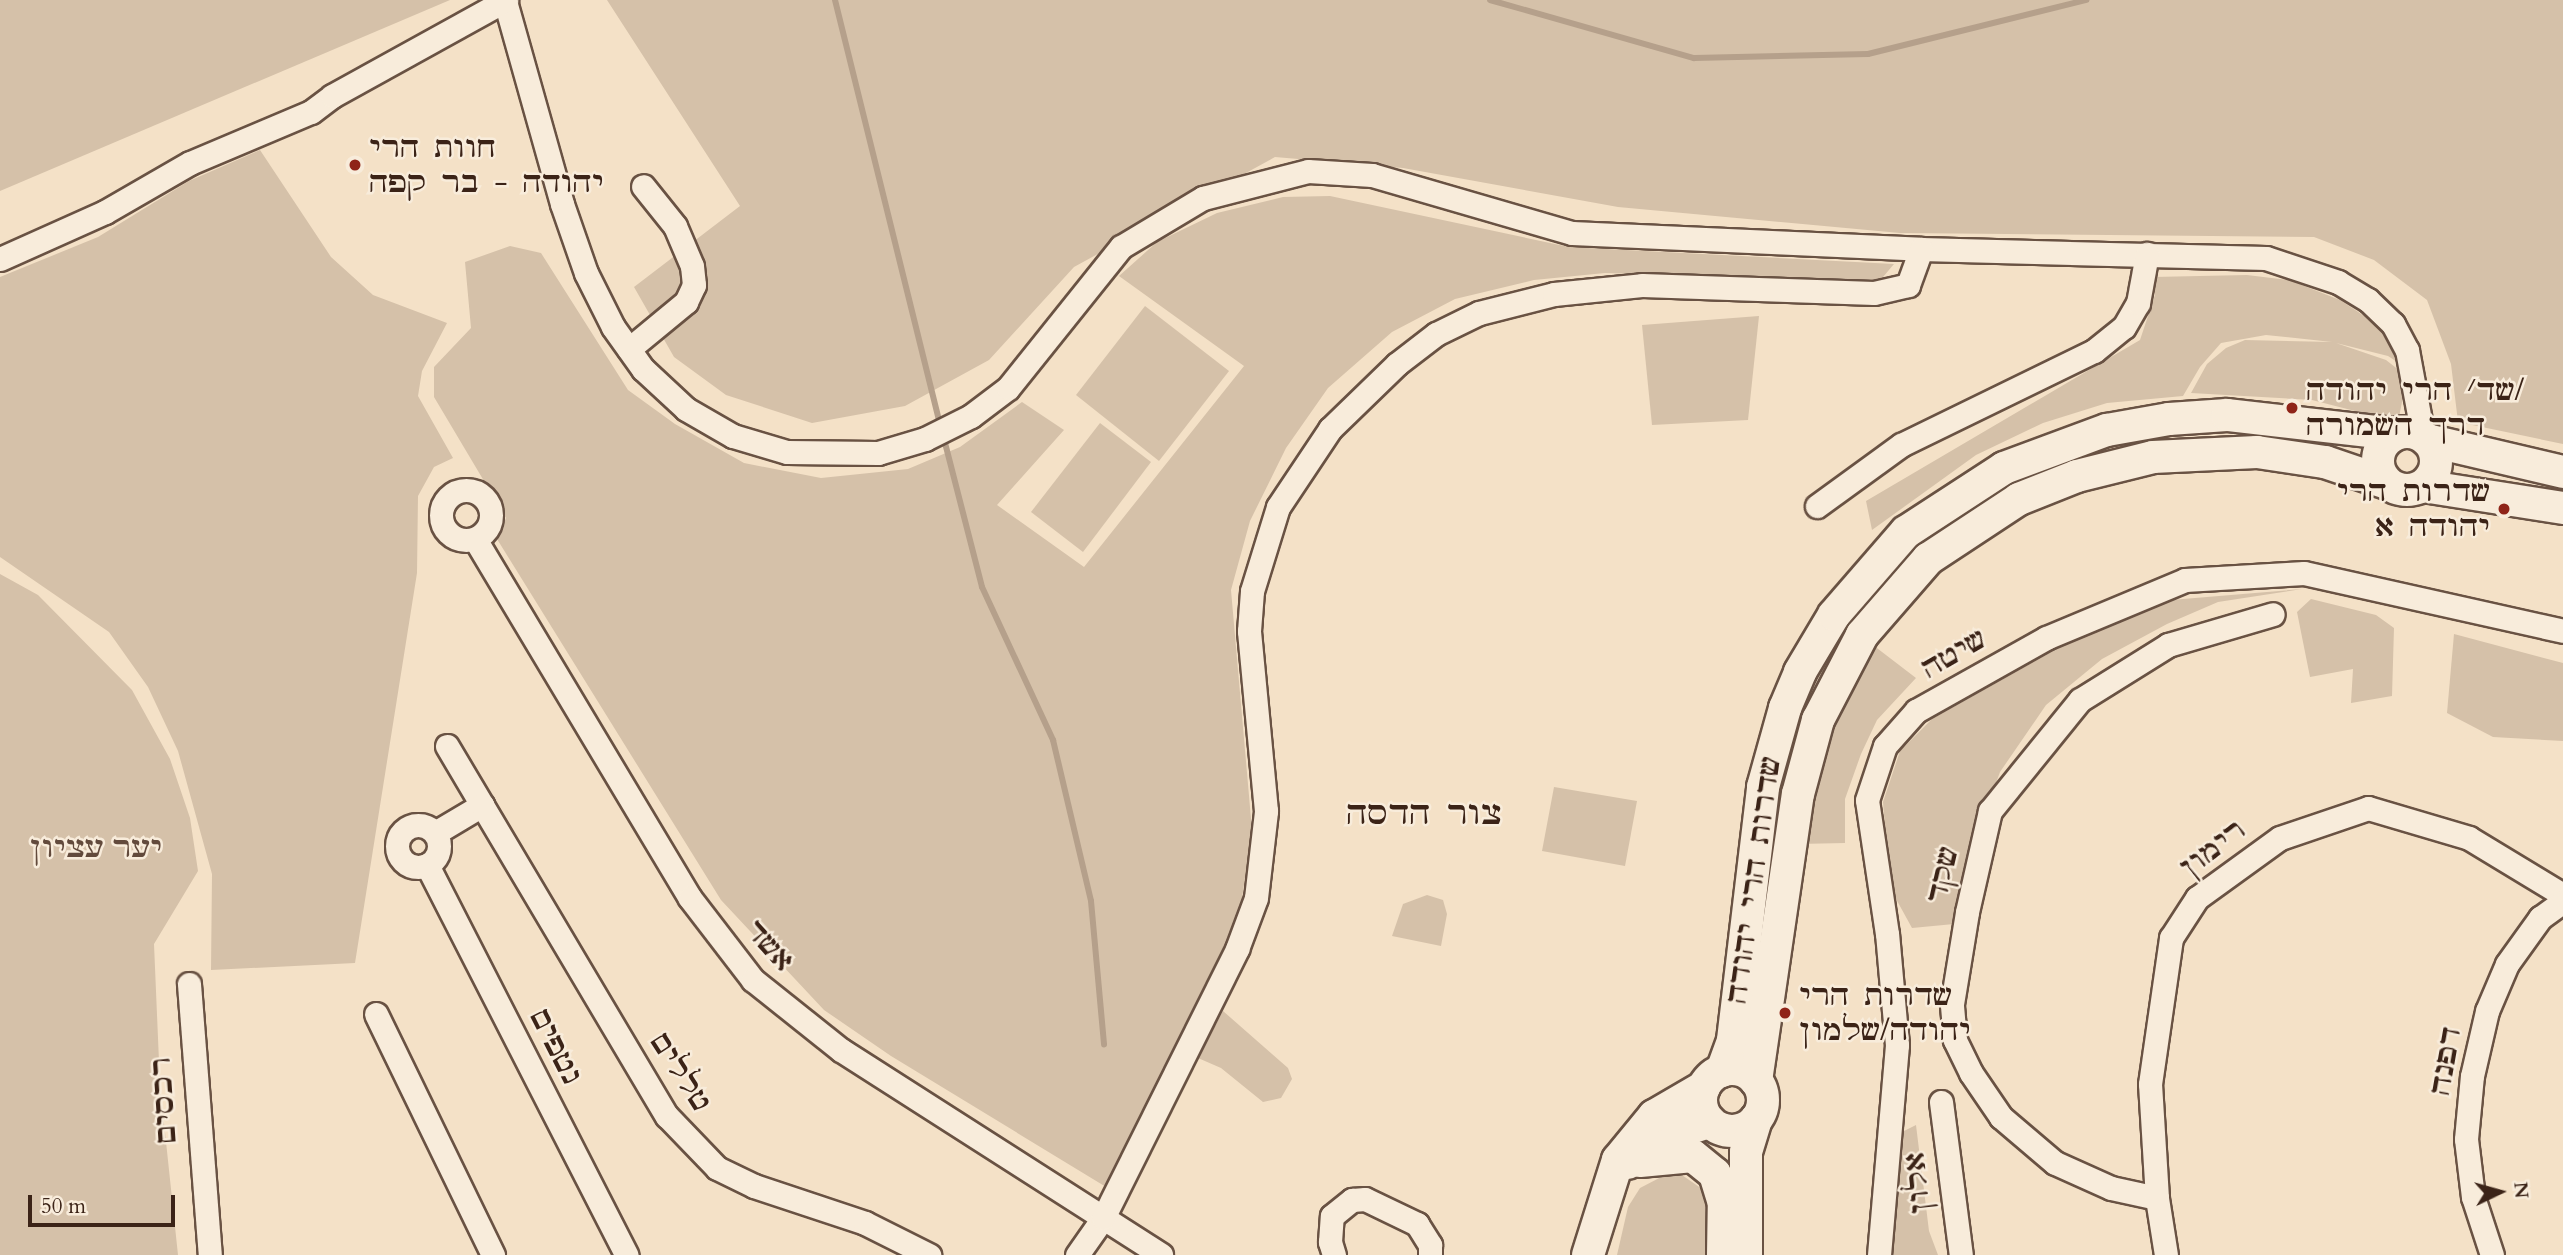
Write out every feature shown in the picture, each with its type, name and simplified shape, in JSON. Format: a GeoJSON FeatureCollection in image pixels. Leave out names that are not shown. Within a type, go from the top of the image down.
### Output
{"type":"FeatureCollection","features":[{"type":"Feature","properties":{"kind":"street"},"geometry":{"type":"LineString","coordinates":[[0,259],[105,212],[190,163],[311,112],[388,63],[506,0],[522,71],[586,273],[629,349],[686,409],[733,436],[787,452],[878,453],[925,439],[971,416],[1008,388],[1106,264],[1162,219],[1203,198],[1308,171],[1372,175],[1572,233],[1921,249],[2266,258],[2338,282],[2368,300],[2393,324],[2407,350],[2414,389],[2411,436],[2436,464],[2423,486]]}},
{"type":"Feature","properties":{"kind":"street"},"geometry":{"type":"LineString","coordinates":[[629,349],[686,302],[694,285],[692,266],[675,226],[643,186]]}},
{"type":"Feature","properties":{"kind":"street"},"geometry":{"type":"LineString","coordinates":[[1077,1255],[1103,1218],[1237,949],[1256,898],[1266,811],[1249,631],[1252,591],[1278,507],[1330,429],[1397,364],[1436,334],[1479,313],[1554,294],[1642,285],[1874,293],[1908,285],[1921,249]]}},
{"type":"Feature","properties":{"kind":"street"},"geometry":{"type":"LineString","coordinates":[[1817,506],[1901,445],[2094,351],[2124,327],[2138,303],[2147,254]]}},
{"type":"Feature","properties":{"kind":"street","name":"שדרות הרי יהודה"},"geometry":{"type":"LineString","coordinates":[[1723,1255],[1725,1206],[1714,1126],[1701,1106],[1733,1040],[1763,787],[1785,709],[1800,672],[1834,615],[1906,532],[2004,468],[2107,430],[2169,419],[2227,415],[2411,436],[2563,472]]}},
{"type":"Feature","properties":{"kind":"street"},"geometry":{"type":"LineString","coordinates":[[2411,436],[2378,456],[2387,483],[2404,491],[2423,486],[2563,508]]}},
{"type":"Feature","properties":{"kind":"street","name":"שדרות הרי יהודה"},"geometry":{"type":"LineString","coordinates":[[1746,1255],[1746,1152],[1763,1100],[1756,1081],[1795,807],[1818,720],[1862,635],[1928,559],[2019,499],[2077,476],[2153,457],[2257,452],[2325,462],[2387,483]]}},
{"type":"Feature","properties":{"kind":"street","name":"אשד"},"geometry":{"type":"LineString","coordinates":[[475,539],[690,898],[753,980],[841,1050],[1161,1255]]}},
{"type":"Feature","properties":{"kind":"street","name":"שיטה"},"geometry":{"type":"LineString","coordinates":[[1879,1255],[1897,1045],[1887,934],[1867,800],[1885,746],[1916,711],[2046,638],[2185,580],[2304,573],[2563,631]]}},
{"type":"Feature","properties":{"kind":"street","name":"שקד"},"geometry":{"type":"LineString","coordinates":[[2157,1198],[2111,1188],[2055,1163],[2001,1117],[1971,1073],[1955,1040],[1952,1004],[1966,912],[1990,811],[2080,700],[2168,645],[2273,614]]}},
{"type":"Feature","properties":{"kind":"street","name":"טללים"},"geometry":{"type":"LineString","coordinates":[[447,746],[667,1116],[690,1144],[717,1168],[754,1186],[865,1223],[929,1255]]}},
{"type":"Feature","properties":{"kind":"street"},"geometry":{"type":"LineString","coordinates":[[435,833],[482,805]]}},
{"type":"Feature","properties":{"kind":"street","name":"רימון"},"geometry":{"type":"LineString","coordinates":[[2166,1255],[2157,1198],[2150,1084],[2171,938],[2197,898],[2233,868],[2280,838],[2368,808],[2469,838],[2563,895]]}},
{"type":"Feature","properties":{"kind":"street"},"geometry":{"type":"LineString","coordinates":[[416,824],[435,833],[438,854],[427,865],[414,867],[402,860],[397,841],[404,829],[416,824]]}},
{"type":"Feature","properties":{"kind":"street","name":"נטפים"},"geometry":{"type":"LineString","coordinates":[[427,865],[627,1255]]}},
{"type":"Feature","properties":{"kind":"street","name":"דפנה"},"geometry":{"type":"LineString","coordinates":[[2492,1255],[2473,1197],[2466,1139],[2473,1076],[2487,1011],[2507,964],[2540,918],[2563,901]]}},
{"type":"Feature","properties":{"kind":"street","name":"רכסים"},"geometry":{"type":"LineString","coordinates":[[189,984],[198,1139],[210,1255]]}},
{"type":"Feature","properties":{"kind":"street"},"geometry":{"type":"LineString","coordinates":[[376,1014],[493,1255]]}},
{"type":"Feature","properties":{"kind":"street"},"geometry":{"type":"LineString","coordinates":[[1588,1255],[1599,1208],[1618,1160],[1654,1116],[1713,1079],[1740,1070],[1756,1081]]}},
{"type":"Feature","properties":{"kind":"street","name":"אלון"},"geometry":{"type":"LineString","coordinates":[[1941,1102],[1961,1255]]}},
{"type":"Feature","properties":{"kind":"street"},"geometry":{"type":"LineString","coordinates":[[1599,1208],[1629,1163],[1672,1134],[1714,1126],[1739,1131],[1756,1120]]}},
{"type":"Feature","properties":{"kind":"street"},"geometry":{"type":"LineString","coordinates":[[1629,1163],[1693,1156],[1715,1174],[1725,1206]]}},
{"type":"Feature","properties":{"kind":"street"},"geometry":{"type":"LineString","coordinates":[[1334,1255],[1330,1242],[1332,1216],[1352,1200],[1365,1199],[1417,1224],[1430,1245],[1430,1255]]}},
{"type":"Feature","properties":{"kind":"green space"},"geometry":{"type":"Polygon","coordinates":[[[0,0],[450,0],[0,191],[0,0]]]}},
{"type":"Feature","properties":{"kind":"green space"},"geometry":{"type":"Polygon","coordinates":[[[607,0],[2563,0],[2563,444],[2458,422],[2451,364],[2427,300],[2374,260],[2314,237],[1900,233],[1618,207],[1403,168],[1275,157],[1074,267],[989,360],[905,406],[812,423],[726,395],[674,357],[634,287],[740,206],[607,0]]]}},
{"type":"Feature","properties":{"kind":"green space"},"geometry":{"type":"Polygon","coordinates":[[[260,150],[331,257],[373,295],[447,323],[422,371],[418,396],[453,458],[434,467],[418,496],[417,573],[355,963],[211,970],[212,874],[178,751],[148,687],[109,632],[0,557],[0,277],[98,237],[189,181],[260,150]]]}},
{"type":"Feature","properties":{"kind":"green space"},"geometry":{"type":"Polygon","coordinates":[[[1330,196],[1569,247],[1894,264],[1883,277],[1868,281],[1605,273],[1534,280],[1455,299],[1392,332],[1328,388],[1286,448],[1250,521],[1231,590],[1252,830],[1237,932],[1111,1190],[891,1056],[824,1010],[721,900],[497,539],[506,518],[434,397],[434,367],[471,328],[465,262],[510,246],[541,253],[628,390],[675,424],[744,463],[821,478],[908,469],[960,447],[1022,402],[1064,430],[997,505],[1084,567],[1244,366],[1119,276],[1157,242],[1217,213],[1283,197],[1330,196]]]}},
{"type":"Feature","properties":{"kind":"green space"},"geometry":{"type":"Polygon","coordinates":[[[2247,275],[2289,280],[2340,300],[2375,323],[2405,367],[2388,356],[2336,343],[2386,360],[2400,371],[2405,387],[2398,422],[2312,400],[2191,393],[2207,364],[2226,348],[2245,340],[2332,342],[2266,335],[2221,343],[2200,367],[2183,396],[2107,403],[2043,423],[1976,455],[1872,530],[1866,501],[2140,340],[2155,295],[2153,277],[2247,275]]]}},
{"type":"Feature","properties":{"kind":"green space"},"geometry":{"type":"Polygon","coordinates":[[[1145,306],[1229,371],[1159,461],[1076,395],[1145,306]]]}},
{"type":"Feature","properties":{"kind":"green space"},"geometry":{"type":"Polygon","coordinates":[[[1759,316],[1748,420],[1652,425],[1642,325],[1759,316]]]}},
{"type":"Feature","properties":{"kind":"green space"},"geometry":{"type":"Polygon","coordinates":[[[1100,423],[1151,462],[1083,552],[1031,512],[1100,423]]]}},
{"type":"Feature","properties":{"kind":"green space","name":"יער עציון"},"geometry":{"type":"Polygon","coordinates":[[[0,574],[38,595],[132,690],[170,759],[190,818],[198,871],[154,944],[160,1085],[178,1255],[0,1255],[0,574]]]}},
{"type":"Feature","properties":{"kind":"green space"},"geometry":{"type":"Polygon","coordinates":[[[2302,589],[2218,602],[2167,624],[2102,659],[2046,705],[2000,772],[1966,865],[1954,924],[1912,928],[1890,888],[1883,802],[1900,751],[1932,719],[2112,618],[2159,601],[2302,589]]]}},
{"type":"Feature","properties":{"kind":"green space"},"geometry":{"type":"Polygon","coordinates":[[[2311,599],[2376,615],[2394,628],[2392,696],[2351,703],[2353,669],[2310,677],[2297,612],[2311,599]]]}},
{"type":"Feature","properties":{"kind":"green space"},"geometry":{"type":"Polygon","coordinates":[[[2454,634],[2563,663],[2563,741],[2493,737],[2447,713],[2454,634]]]}},
{"type":"Feature","properties":{"kind":"green space"},"geometry":{"type":"Polygon","coordinates":[[[1869,642],[1916,678],[1877,720],[1861,754],[1845,799],[1845,843],[1798,844],[1814,764],[1869,642]]]}},
{"type":"Feature","properties":{"kind":"green space"},"geometry":{"type":"Polygon","coordinates":[[[1554,787],[1637,801],[1625,866],[1542,851],[1554,787]]]}},
{"type":"Feature","properties":{"kind":"green space"},"geometry":{"type":"Polygon","coordinates":[[[1427,895],[1443,900],[1447,914],[1441,946],[1392,936],[1403,904],[1427,895]]]}},
{"type":"Feature","properties":{"kind":"green space"},"geometry":{"type":"Polygon","coordinates":[[[1223,1011],[1288,1068],[1292,1079],[1281,1098],[1263,1102],[1221,1068],[1198,1058],[1223,1011]]]}},
{"type":"Feature","properties":{"kind":"green space"},"geometry":{"type":"Polygon","coordinates":[[[1916,1125],[1929,1231],[1938,1255],[1893,1255],[1902,1132],[1916,1125]]]}},
{"type":"Feature","properties":{"kind":"green space"},"geometry":{"type":"Polygon","coordinates":[[[1679,1173],[1705,1191],[1709,1203],[1705,1255],[1617,1255],[1628,1207],[1640,1188],[1667,1174],[1679,1173]]]}},
{"type":"Feature","properties":{"kind":"waterway"},"geometry":{"type":"LineString","coordinates":[[835,0],[940,424]]}},
{"type":"Feature","properties":{"kind":"waterway"},"geometry":{"type":"LineString","coordinates":[[1490,0],[1694,58],[1868,54],[2086,0]]}},
{"type":"Feature","properties":{"kind":"waterway"},"geometry":{"type":"LineString","coordinates":[[943,435],[982,587],[1053,740],[1091,901],[1104,1044]]}},
{"type":"Feature","properties":{"kind":"place","name":"חוות הרי יהודה - בר קפה"},"geometry":{"type":"Point","coordinates":[355,165]}},
{"type":"Feature","properties":{"kind":"place","name":"שד׳ הרי יהודה/ דרך השמורה"},"geometry":{"type":"Point","coordinates":[2292,408]}},
{"type":"Feature","properties":{"kind":"place","name":"שדרות הרי יהודה א"},"geometry":{"type":"Point","coordinates":[2504,509]}},
{"type":"Feature","properties":{"kind":"place","name":"שדרות הרי יהודה/שלמון"},"geometry":{"type":"Point","coordinates":[1785,1013]}},
{"type":"Feature","properties":{"kind":"district","name":"צור הדסה"},"geometry":{"type":"Point","coordinates":[1424,814]}}]}
